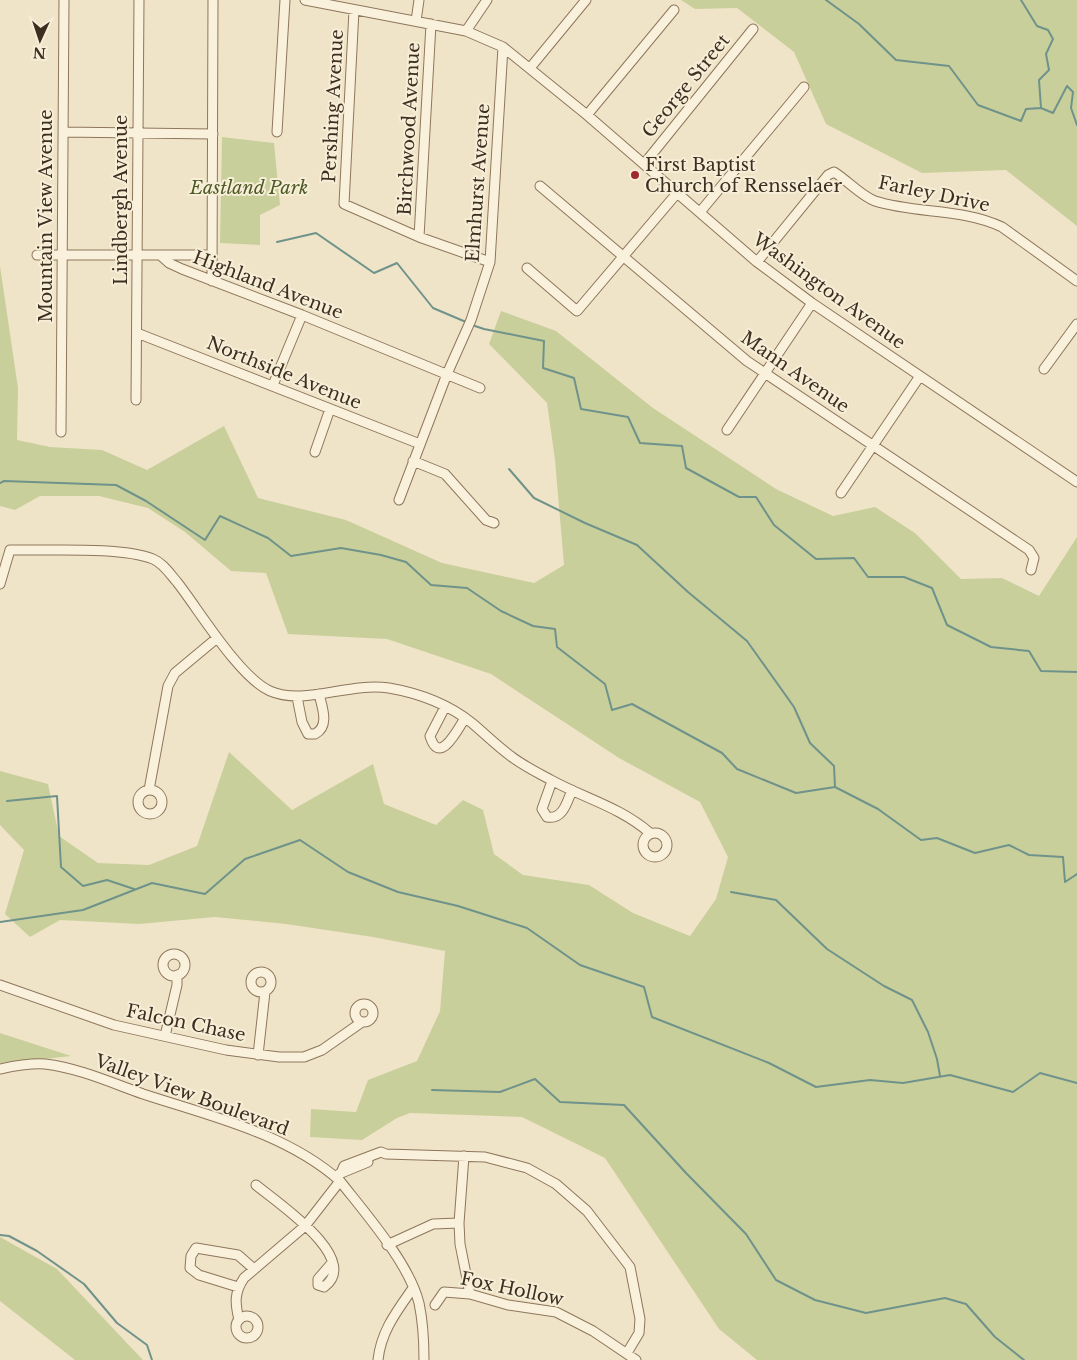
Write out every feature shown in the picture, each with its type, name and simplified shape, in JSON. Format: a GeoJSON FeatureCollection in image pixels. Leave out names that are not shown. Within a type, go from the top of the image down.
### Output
{"type":"FeatureCollection","features":[{"type":"Feature","properties":{"kind":"street","name":"Mountain View Avenue"},"geometry":{"type":"LineString","coordinates":[[61,432],[64,0]]}},
{"type":"Feature","properties":{"kind":"street","name":"Lindbergh Avenue"},"geometry":{"type":"LineString","coordinates":[[136,400],[139,0]]}},
{"type":"Feature","properties":{"kind":"street"},"geometry":{"type":"LineString","coordinates":[[212,281],[213,0]]}},
{"type":"Feature","properties":{"kind":"street"},"geometry":{"type":"LineString","coordinates":[[277,132],[286,0]]}},
{"type":"Feature","properties":{"kind":"street","name":"Washington Avenue"},"geometry":{"type":"LineString","coordinates":[[305,0],[342,3],[354,10],[466,31],[503,47],[678,192],[757,262],[812,304],[1077,482]]}},
{"type":"Feature","properties":{"kind":"street"},"geometry":{"type":"LineString","coordinates":[[416,21],[419,0]]}},
{"type":"Feature","properties":{"kind":"street"},"geometry":{"type":"LineString","coordinates":[[466,31],[487,0]]}},
{"type":"Feature","properties":{"kind":"street"},"geometry":{"type":"LineString","coordinates":[[530,68],[586,0]]}},
{"type":"Feature","properties":{"kind":"street","name":"Pershing Avenue"},"geometry":{"type":"LineString","coordinates":[[354,10],[344,204],[419,237]]}},
{"type":"Feature","properties":{"kind":"street"},"geometry":{"type":"LineString","coordinates":[[587,115],[674,10]]}},
{"type":"Feature","properties":{"kind":"street","name":"Birchwood Avenue"},"geometry":{"type":"LineString","coordinates":[[419,237],[431,24]]}},
{"type":"Feature","properties":{"kind":"street","name":"George Street"},"geometry":{"type":"LineString","coordinates":[[644,164],[753,29]]}},
{"type":"Feature","properties":{"kind":"street","name":"Elmhurst Avenue"},"geometry":{"type":"LineString","coordinates":[[398,500],[447,374],[471,320],[490,262],[503,47]]}},
{"type":"Feature","properties":{"kind":"street"},"geometry":{"type":"LineString","coordinates":[[700,212],[804,87]]}},
{"type":"Feature","properties":{"kind":"street"},"geometry":{"type":"LineString","coordinates":[[63,132],[213,134]]}},
{"type":"Feature","properties":{"kind":"street","name":"Farley Drive"},"geometry":{"type":"LineString","coordinates":[[757,262],[828,175],[834,172],[873,200],[918,210],[977,216],[989,221],[1002,227],[1077,281]]}},
{"type":"Feature","properties":{"kind":"street","name":"Mann Avenue"},"geometry":{"type":"LineString","coordinates":[[540,186],[747,361],[1029,550],[1034,558],[1030,570]]}},
{"type":"Feature","properties":{"kind":"street"},"geometry":{"type":"LineString","coordinates":[[528,268],[577,310],[678,192]]}},
{"type":"Feature","properties":{"kind":"street"},"geometry":{"type":"LineString","coordinates":[[419,237],[490,262]]}},
{"type":"Feature","properties":{"kind":"street"},"geometry":{"type":"LineString","coordinates":[[37,255],[212,256]]}},
{"type":"Feature","properties":{"kind":"street","name":"Highland Avenue"},"geometry":{"type":"LineString","coordinates":[[160,255],[169,263],[212,281],[302,315],[480,388]]}},
{"type":"Feature","properties":{"kind":"street"},"geometry":{"type":"LineString","coordinates":[[727,430],[812,304]]}},
{"type":"Feature","properties":{"kind":"street"},"geometry":{"type":"LineString","coordinates":[[273,385],[302,315]]}},
{"type":"Feature","properties":{"kind":"street"},"geometry":{"type":"LineString","coordinates":[[1044,369],[1077,324]]}},
{"type":"Feature","properties":{"kind":"street","name":"Northside Avenue"},"geometry":{"type":"LineString","coordinates":[[137,333],[420,444]]}},
{"type":"Feature","properties":{"kind":"street"},"geometry":{"type":"LineString","coordinates":[[842,493],[920,376]]}},
{"type":"Feature","properties":{"kind":"street"},"geometry":{"type":"LineString","coordinates":[[314,452],[330,409]]}},
{"type":"Feature","properties":{"kind":"street"},"geometry":{"type":"LineString","coordinates":[[413,461],[445,474],[486,520],[494,524]]}},
{"type":"Feature","properties":{"kind":"street"},"geometry":{"type":"LineString","coordinates":[[0,584],[10,550],[124,553],[154,560],[164,567],[193,602],[217,638],[254,681],[274,692],[297,697],[364,686],[424,696],[465,718],[513,758],[552,781],[623,812],[650,833]]}},
{"type":"Feature","properties":{"kind":"street"},"geometry":{"type":"LineString","coordinates":[[149,790],[168,686],[175,673],[217,638]]}},
{"type":"Feature","properties":{"kind":"street"},"geometry":{"type":"LineString","coordinates":[[297,697],[304,729],[308,734],[315,734],[324,726],[319,694]]}},
{"type":"Feature","properties":{"kind":"street"},"geometry":{"type":"LineString","coordinates":[[445,707],[430,736],[432,744],[440,748],[448,745],[465,718]]}},
{"type":"Feature","properties":{"kind":"street"},"geometry":{"type":"LineString","coordinates":[[552,781],[542,809],[547,817],[555,818],[561,814],[572,790]]}},
{"type":"Feature","properties":{"kind":"street"},"geometry":{"type":"LineString","coordinates":[[165,1036],[177,984],[177,975]]}},
{"type":"Feature","properties":{"kind":"street","name":"Falcon Chase"},"geometry":{"type":"LineString","coordinates":[[0,985],[114,1025],[258,1055],[292,1058],[304,1056],[322,1050],[362,1022]]}},
{"type":"Feature","properties":{"kind":"street"},"geometry":{"type":"LineString","coordinates":[[258,1055],[265,992]]}},
{"type":"Feature","properties":{"kind":"street","name":"Valley View Boulevard"},"geometry":{"type":"LineString","coordinates":[[0,1069],[44,1064],[77,1072],[264,1135],[302,1154],[338,1177],[402,1265],[413,1288],[419,1302],[424,1335],[424,1360]]}},
{"type":"Feature","properties":{"kind":"street"},"geometry":{"type":"LineString","coordinates":[[239,1320],[234,1302],[238,1287],[254,1269],[305,1226],[338,1177],[386,1154],[485,1157],[527,1168],[556,1184],[587,1211],[630,1267],[640,1319],[639,1333],[627,1353]]}},
{"type":"Feature","properties":{"kind":"street"},"geometry":{"type":"LineString","coordinates":[[464,1156],[459,1223],[460,1244],[470,1294]]}},
{"type":"Feature","properties":{"kind":"street"},"geometry":{"type":"LineString","coordinates":[[256,1185],[305,1226],[328,1249],[332,1255],[331,1264]]}},
{"type":"Feature","properties":{"kind":"street"},"geometry":{"type":"LineString","coordinates":[[387,1245],[433,1224],[459,1223]]}},
{"type":"Feature","properties":{"kind":"street"},"geometry":{"type":"LineString","coordinates":[[238,1287],[199,1275],[190,1268],[191,1256],[196,1248],[238,1255],[254,1269]]}},
{"type":"Feature","properties":{"kind":"street"},"geometry":{"type":"LineString","coordinates":[[378,1360],[380,1344],[387,1326],[413,1288]]}},
{"type":"Feature","properties":{"kind":"street","name":"Fox Hollow"},"geometry":{"type":"LineString","coordinates":[[435,1305],[444,1292],[470,1294],[508,1305],[556,1312],[593,1330],[636,1360]]}},
{"type":"Feature","properties":{"kind":"green space"},"geometry":{"type":"Polygon","coordinates":[[[681,0],[1077,0],[1077,226],[1006,170],[922,173],[826,124],[794,52],[737,8],[695,9],[681,0]]]}},
{"type":"Feature","properties":{"kind":"green space","name":"Eastland Park"},"geometry":{"type":"Polygon","coordinates":[[[222,137],[274,143],[280,205],[260,215],[260,245],[220,243],[222,137]]]}},
{"type":"Feature","properties":{"kind":"green space"},"geometry":{"type":"Polygon","coordinates":[[[0,266],[18,388],[17,440],[50,447],[102,450],[147,470],[224,426],[258,498],[346,520],[442,563],[534,583],[564,565],[555,460],[547,403],[489,344],[501,311],[556,331],[653,408],[776,489],[833,516],[875,507],[915,533],[961,579],[1002,578],[1039,596],[1077,537],[1077,1360],[757,1360],[719,1329],[605,1158],[522,1117],[410,1113],[397,1118],[362,1140],[310,1137],[311,1109],[356,1112],[368,1080],[417,1061],[440,1011],[445,951],[373,937],[286,924],[215,917],[139,924],[60,920],[30,937],[5,914],[24,850],[0,825],[0,771],[48,784],[59,836],[98,863],[149,865],[197,846],[229,752],[292,810],[373,764],[384,804],[436,825],[463,800],[483,810],[494,854],[523,875],[589,885],[633,913],[690,936],[716,899],[728,857],[700,802],[619,758],[491,674],[387,639],[288,634],[266,573],[231,571],[185,532],[148,508],[99,496],[40,496],[15,510],[0,506],[0,266]]]}},
{"type":"Feature","properties":{"kind":"green space"},"geometry":{"type":"Polygon","coordinates":[[[0,1033],[71,1056],[0,1064],[0,1033]]]}},
{"type":"Feature","properties":{"kind":"green space"},"geometry":{"type":"Polygon","coordinates":[[[0,1237],[57,1269],[143,1360],[75,1360],[0,1301],[0,1237]]]}},
{"type":"Feature","properties":{"kind":"waterway"},"geometry":{"type":"LineString","coordinates":[[826,0],[859,24],[896,60],[949,66],[978,105],[1021,121],[1026,109],[1041,108]]}},
{"type":"Feature","properties":{"kind":"waterway"},"geometry":{"type":"LineString","coordinates":[[1021,0],[1037,26],[1048,30],[1053,39],[1046,54],[1049,70],[1039,80],[1041,108],[1053,113],[1067,86],[1073,92],[1071,108],[1077,125]]}},
{"type":"Feature","properties":{"kind":"waterway"},"geometry":{"type":"LineString","coordinates":[[277,242],[316,233],[374,273],[397,263],[433,308],[466,322]]}},
{"type":"Feature","properties":{"kind":"waterway"},"geometry":{"type":"LineString","coordinates":[[472,325],[544,341],[543,368],[574,378],[581,409],[628,417],[640,443],[682,446],[686,468],[739,497],[756,497],[774,525],[816,559],[854,558],[868,577],[904,577],[932,588],[947,625],[991,647],[1029,651],[1041,671],[1077,672]]}},
{"type":"Feature","properties":{"kind":"waterway"},"geometry":{"type":"LineString","coordinates":[[509,469],[534,498],[585,523],[637,545],[688,592],[747,641],[794,707],[810,743],[834,766],[835,787]]}},
{"type":"Feature","properties":{"kind":"waterway"},"geometry":{"type":"LineString","coordinates":[[0,483],[4,481],[116,485],[146,501],[205,540],[220,516],[268,538],[291,556],[341,548],[381,555],[406,562],[431,585],[467,588],[501,611],[533,626],[555,629],[557,647],[605,684],[612,710],[632,704],[722,753],[737,769],[796,793],[835,787],[878,809],[921,840],[937,838],[975,853],[1009,845],[1029,855],[1063,857],[1065,882],[1077,874]]}},
{"type":"Feature","properties":{"kind":"waterway"},"geometry":{"type":"LineString","coordinates":[[7,801],[57,796],[61,867],[83,886],[107,880],[134,889]]}},
{"type":"Feature","properties":{"kind":"waterway"},"geometry":{"type":"LineString","coordinates":[[0,922],[83,910],[152,883],[205,894],[245,859],[300,840],[348,872],[398,892],[458,906],[527,928],[580,965],[644,987],[652,1017],[769,1063],[816,1087],[870,1080],[903,1083],[950,1075],[1013,1092],[1040,1073],[1077,1083]]}},
{"type":"Feature","properties":{"kind":"waterway"},"geometry":{"type":"LineString","coordinates":[[731,892],[776,900],[827,949],[884,986],[912,1000],[928,1032],[937,1059],[940,1076]]}},
{"type":"Feature","properties":{"kind":"waterway"},"geometry":{"type":"LineString","coordinates":[[432,1090],[500,1092],[535,1079],[560,1102],[624,1105],[686,1173],[746,1234],[776,1280],[815,1300],[866,1313],[945,1298],[966,1304],[995,1337],[1024,1360]]}},
{"type":"Feature","properties":{"kind":"waterway"},"geometry":{"type":"LineString","coordinates":[[0,1235],[9,1236],[37,1251],[84,1284],[117,1323],[147,1345],[152,1360]]}},
{"type":"Feature","properties":{"kind":"place","name":"First Baptist Church of Rensselaer"},"geometry":{"type":"Point","coordinates":[635,175]}}]}
